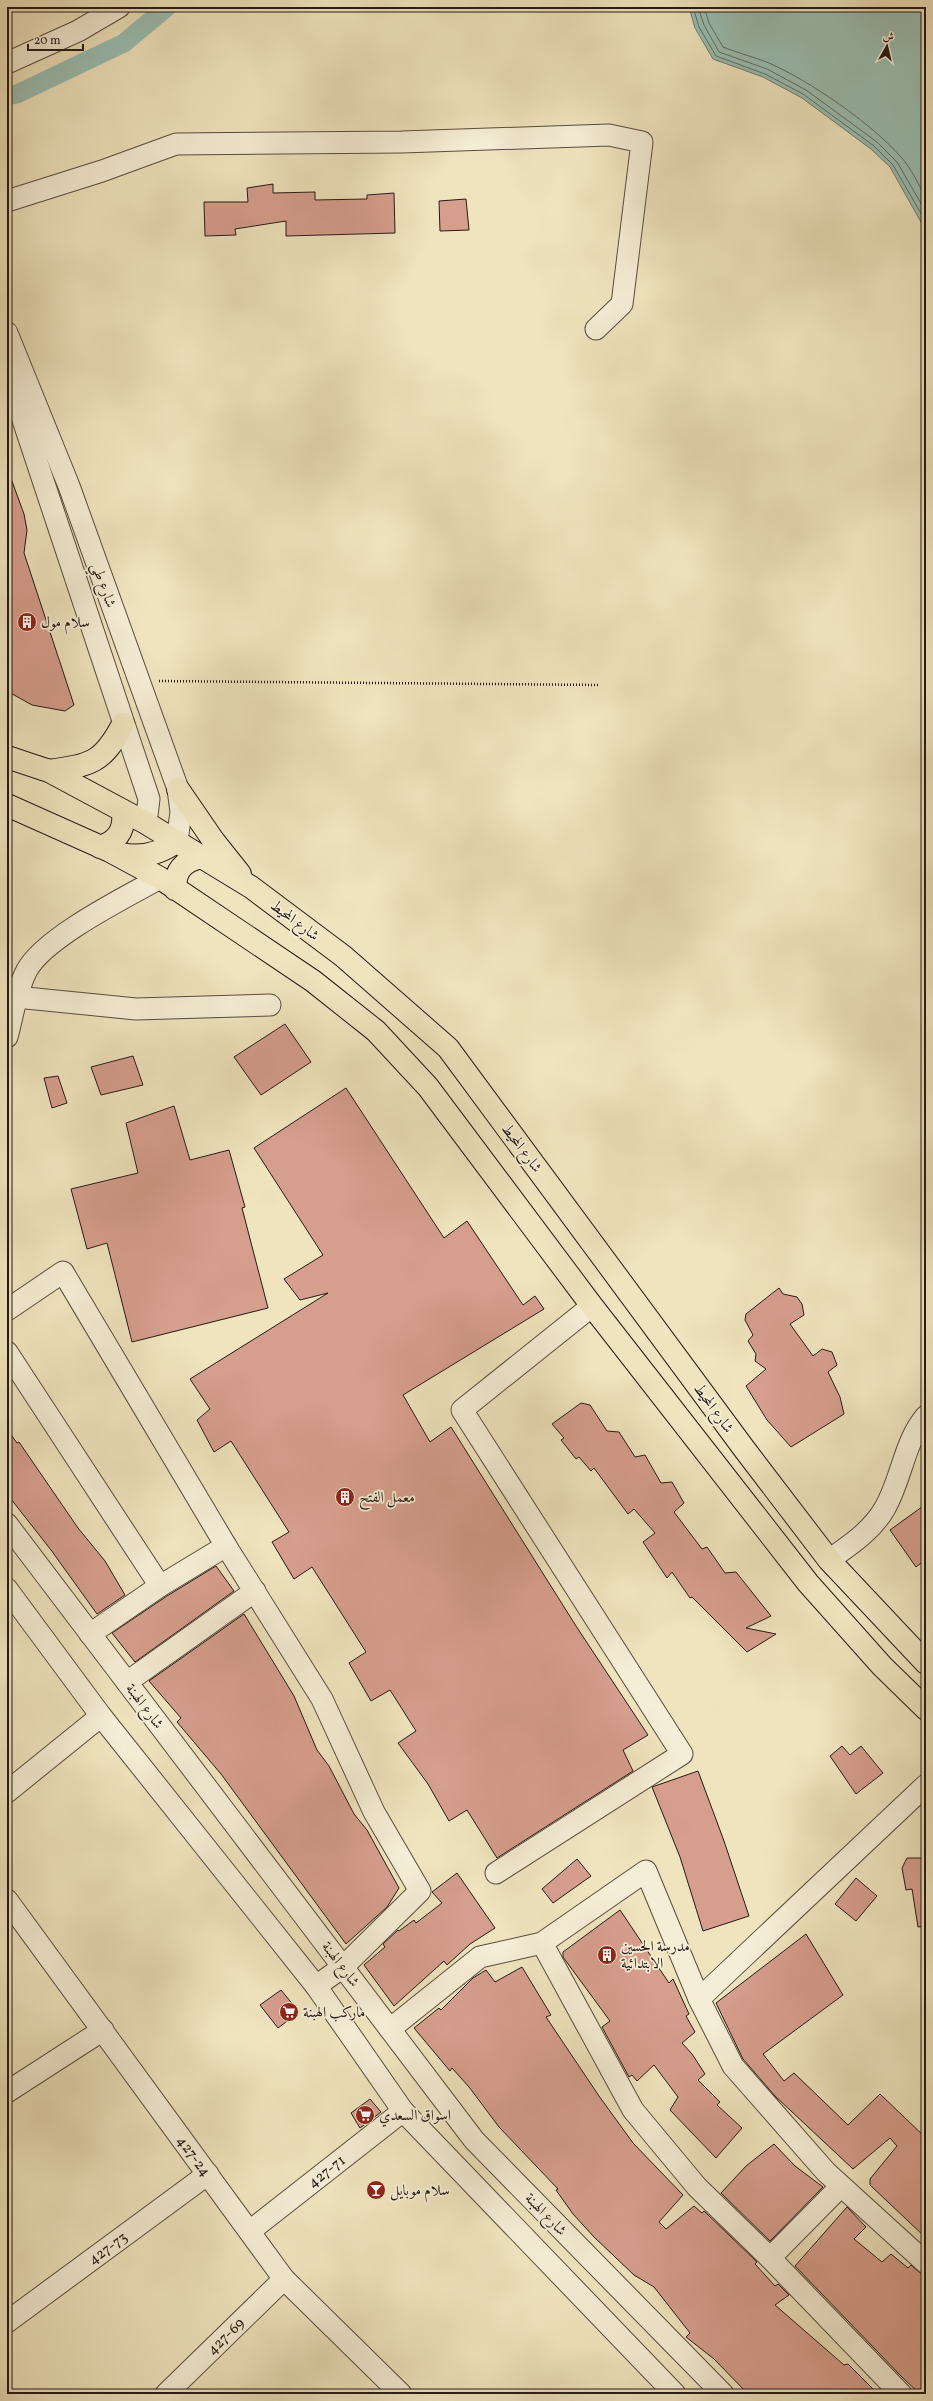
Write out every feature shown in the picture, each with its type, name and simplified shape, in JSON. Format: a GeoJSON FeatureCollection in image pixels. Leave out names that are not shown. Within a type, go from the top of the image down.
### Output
{"type":"FeatureCollection","features":[{"type":"Feature","properties":{"kind":"main road"},"geometry":{"type":"LineString","coordinates":[[49,771],[76,767],[97,759],[111,746],[123,724]]}},
{"type":"Feature","properties":{"kind":"main road","name":"شارع المحيط"},"geometry":{"type":"LineString","coordinates":[[7,757],[49,771],[146,823],[251,887],[343,956],[448,1048],[740,1444],[829,1560],[926,1663]]}},
{"type":"Feature","properties":{"kind":"main road"},"geometry":{"type":"LineString","coordinates":[[178,789],[213,840],[251,887]]}},
{"type":"Feature","properties":{"kind":"main road"},"geometry":{"type":"LineString","coordinates":[[7,806],[58,826],[105,849],[167,883],[314,981],[376,1030],[428,1087],[592,1306],[808,1583],[882,1666],[926,1710]]}},
{"type":"Feature","properties":{"kind":"main road"},"geometry":{"type":"LineString","coordinates":[[105,849],[120,834],[124,823],[123,811]]}},
{"type":"Feature","properties":{"kind":"main road"},"geometry":{"type":"LineString","coordinates":[[146,823],[144,836],[146,855],[152,868],[167,883]]}},
{"type":"Feature","properties":{"kind":"main road"},"geometry":{"type":"LineString","coordinates":[[105,849],[128,856],[146,855],[160,852],[177,842]]}},
{"type":"Feature","properties":{"kind":"main road"},"geometry":{"type":"LineString","coordinates":[[167,883],[175,877],[180,867],[190,859],[202,857]]}},
{"type":"Feature","properties":{"kind":"street"},"geometry":{"type":"LineString","coordinates":[[7,63],[78,31],[119,7]]}},
{"type":"Feature","properties":{"kind":"street"},"geometry":{"type":"LineString","coordinates":[[7,201],[102,171],[176,144],[402,142],[610,135],[642,142],[622,304],[596,329]]}},
{"type":"Feature","properties":{"kind":"street","name":"شارع طي"},"geometry":{"type":"LineString","coordinates":[[7,333],[69,486],[178,789],[181,812],[177,842]]}},
{"type":"Feature","properties":{"kind":"street","name":"شارع طي"},"geometry":{"type":"LineString","coordinates":[[7,372],[123,724],[149,798],[146,823]]}},
{"type":"Feature","properties":{"kind":"street"},"geometry":{"type":"LineString","coordinates":[[7,1038],[12,995],[28,968],[52,944],[71,930],[167,883]]}},
{"type":"Feature","properties":{"kind":"street"},"geometry":{"type":"LineString","coordinates":[[12,995],[136,1009],[270,1005]]}},
{"type":"Feature","properties":{"kind":"street"},"geometry":{"type":"LineString","coordinates":[[7,1310],[63,1272],[226,1546],[322,1700],[374,1812],[420,1891],[343,1967],[316,1986]]}},
{"type":"Feature","properties":{"kind":"street"},"geometry":{"type":"LineString","coordinates":[[496,1873],[682,1754],[462,1410],[592,1306]]}},
{"type":"Feature","properties":{"kind":"street"},"geometry":{"type":"LineString","coordinates":[[7,1352],[160,1586]]}},
{"type":"Feature","properties":{"kind":"street"},"geometry":{"type":"LineString","coordinates":[[829,1560],[857,1539],[878,1519],[888,1500],[916,1428],[926,1416]]}},
{"type":"Feature","properties":{"kind":"street","name":"شارع الهبنة"},"geometry":{"type":"LineString","coordinates":[[7,1524],[474,2140],[723,2394]]}},
{"type":"Feature","properties":{"kind":"street"},"geometry":{"type":"LineString","coordinates":[[90,1634],[160,1586],[226,1546]]}},
{"type":"Feature","properties":{"kind":"street"},"geometry":{"type":"LineString","coordinates":[[7,1589],[101,1716],[316,1986],[403,2111],[675,2394]]}},
{"type":"Feature","properties":{"kind":"street"},"geometry":{"type":"LineString","coordinates":[[127,1682],[255,1591]]}},
{"type":"Feature","properties":{"kind":"street"},"geometry":{"type":"LineString","coordinates":[[7,1792],[101,1716]]}},
{"type":"Feature","properties":{"kind":"street"},"geometry":{"type":"LineString","coordinates":[[699,1999],[926,1785]]}},
{"type":"Feature","properties":{"kind":"street"},"geometry":{"type":"LineString","coordinates":[[390,2028],[480,1957],[542,1943],[646,1871],[699,1999],[733,2066],[826,2172],[926,2264]]}},
{"type":"Feature","properties":{"kind":"street","name":"427-24"},"geometry":{"type":"LineString","coordinates":[[7,1900],[284,2279],[401,2394]]}},
{"type":"Feature","properties":{"kind":"street"},"geometry":{"type":"LineString","coordinates":[[542,1943],[633,2110],[696,2188],[770,2258],[901,2394]]}},
{"type":"Feature","properties":{"kind":"street"},"geometry":{"type":"LineString","coordinates":[[7,2092],[103,2030]]}},
{"type":"Feature","properties":{"kind":"street","name":"427-71"},"geometry":{"type":"LineString","coordinates":[[250,2231],[403,2111]]}},
{"type":"Feature","properties":{"kind":"street","name":"427-73"},"geometry":{"type":"LineString","coordinates":[[7,2322],[208,2174]]}},
{"type":"Feature","properties":{"kind":"street"},"geometry":{"type":"LineString","coordinates":[[770,2258],[841,2186]]}},
{"type":"Feature","properties":{"kind":"street","name":"427-69"},"geometry":{"type":"LineString","coordinates":[[166,2394],[284,2279]]}},
{"type":"Feature","properties":{"kind":"path"},"geometry":{"type":"LineString","coordinates":[[139,681],[600,685]]}},
{"type":"Feature","properties":{"kind":"water"},"geometry":{"type":"Polygon","coordinates":[[[689,7],[926,7],[926,231],[890,167],[871,149],[802,98],[763,77],[713,59],[695,28],[689,7]]]}},
{"type":"Feature","properties":{"kind":"building"},"geometry":{"type":"Polygon","coordinates":[[[273,184],[273,193],[315,192],[315,200],[367,199],[367,195],[394,193],[395,233],[286,236],[286,221],[235,229],[236,235],[205,236],[204,202],[248,202],[247,188],[273,184]]]}},
{"type":"Feature","properties":{"kind":"building"},"geometry":{"type":"Polygon","coordinates":[[[466,199],[469,230],[440,231],[439,201],[466,199]]]}},
{"type":"Feature","properties":{"kind":"building","name":"سلام مول"},"geometry":{"type":"Polygon","coordinates":[[[7,473],[9,473],[24,514],[27,530],[24,553],[74,705],[65,711],[32,705],[7,691],[7,473]]]}},
{"type":"Feature","properties":{"kind":"building"},"geometry":{"type":"Polygon","coordinates":[[[285,1024],[311,1062],[261,1095],[234,1057],[285,1024]]]}},
{"type":"Feature","properties":{"kind":"building"},"geometry":{"type":"Polygon","coordinates":[[[133,1056],[143,1085],[101,1095],[91,1067],[133,1056]]]}},
{"type":"Feature","properties":{"kind":"building"},"geometry":{"type":"Polygon","coordinates":[[[58,1076],[67,1103],[52,1108],[44,1078],[58,1076]]]}},
{"type":"Feature","properties":{"kind":"building","name":"معمل الفتح"},"geometry":{"type":"Polygon","coordinates":[[[346,1088],[444,1238],[467,1221],[523,1305],[535,1296],[544,1309],[403,1395],[430,1442],[451,1427],[576,1626],[648,1735],[623,1750],[633,1771],[497,1858],[467,1810],[449,1821],[428,1784],[398,1743],[416,1731],[390,1690],[371,1701],[349,1663],[366,1652],[312,1567],[294,1579],[272,1542],[289,1532],[231,1441],[214,1452],[197,1420],[210,1409],[190,1379],[328,1293],[300,1300],[284,1279],[323,1255],[254,1148],[346,1088]]]}},
{"type":"Feature","properties":{"kind":"building"},"geometry":{"type":"Polygon","coordinates":[[[174,1106],[190,1160],[229,1150],[245,1207],[242,1208],[268,1308],[132,1342],[107,1243],[87,1249],[71,1189],[138,1173],[126,1123],[174,1106]]]}},
{"type":"Feature","properties":{"kind":"building"},"geometry":{"type":"Polygon","coordinates":[[[779,1288],[783,1294],[797,1297],[802,1304],[804,1315],[790,1324],[813,1356],[822,1349],[832,1352],[837,1365],[828,1372],[840,1397],[844,1414],[791,1447],[767,1420],[746,1386],[766,1369],[755,1361],[756,1354],[748,1341],[753,1335],[745,1320],[746,1314],[779,1288]]]}},
{"type":"Feature","properties":{"kind":"building"},"geometry":{"type":"Polygon","coordinates":[[[581,1403],[590,1405],[607,1431],[619,1432],[635,1457],[645,1455],[661,1483],[672,1482],[684,1503],[674,1512],[702,1549],[707,1547],[725,1573],[736,1572],[771,1616],[746,1628],[776,1634],[747,1652],[692,1597],[690,1598],[672,1572],[667,1578],[643,1542],[655,1533],[634,1509],[628,1514],[594,1468],[591,1471],[579,1457],[576,1459],[561,1440],[564,1438],[552,1424],[581,1403]]]}},
{"type":"Feature","properties":{"kind":"building"},"geometry":{"type":"Polygon","coordinates":[[[7,1429],[17,1443],[19,1442],[78,1528],[105,1561],[125,1595],[97,1614],[51,1550],[7,1494],[7,1429]]]}},
{"type":"Feature","properties":{"kind":"building"},"geometry":{"type":"Polygon","coordinates":[[[926,1504],[926,1559],[916,1567],[890,1530],[926,1504]]]}},
{"type":"Feature","properties":{"kind":"building"},"geometry":{"type":"Polygon","coordinates":[[[216,1566],[234,1591],[135,1662],[112,1633],[167,1596],[216,1566]]]}},
{"type":"Feature","properties":{"kind":"building"},"geometry":{"type":"Polygon","coordinates":[[[244,1614],[294,1696],[317,1750],[329,1766],[354,1814],[367,1830],[399,1888],[387,1907],[346,1944],[221,1774],[177,1722],[181,1718],[149,1681],[244,1614]]]}},
{"type":"Feature","properties":{"kind":"building"},"geometry":{"type":"Polygon","coordinates":[[[842,1746],[850,1755],[861,1746],[883,1773],[856,1794],[830,1756],[842,1746]]]}},
{"type":"Feature","properties":{"kind":"building"},"geometry":{"type":"Polygon","coordinates":[[[698,1771],[724,1841],[749,1916],[703,1931],[680,1857],[652,1787],[698,1771]]]}},
{"type":"Feature","properties":{"kind":"building"},"geometry":{"type":"Polygon","coordinates":[[[907,1858],[926,1858],[926,1926],[918,1927],[912,1889],[906,1890],[902,1868],[907,1858]]]}},
{"type":"Feature","properties":{"kind":"building"},"geometry":{"type":"Polygon","coordinates":[[[577,1859],[591,1876],[553,1903],[542,1889],[577,1859]]]}},
{"type":"Feature","properties":{"kind":"building"},"geometry":{"type":"Polygon","coordinates":[[[457,1873],[495,1928],[470,1944],[447,1965],[444,1961],[394,2006],[364,1965],[385,1947],[383,1944],[398,1930],[399,1931],[414,1920],[416,1923],[442,1903],[432,1892],[457,1873]]]}},
{"type":"Feature","properties":{"kind":"building"},"geometry":{"type":"Polygon","coordinates":[[[856,1878],[877,1896],[856,1921],[835,1904],[856,1878]]]}},
{"type":"Feature","properties":{"kind":"building"},"geometry":{"type":"Polygon","coordinates":[[[620,1910],[669,1983],[673,1979],[689,2014],[686,2016],[695,2032],[682,2043],[692,2054],[705,2074],[698,2080],[720,2102],[717,2105],[742,2128],[716,2158],[670,2110],[678,2097],[654,2065],[637,2081],[632,2075],[629,2077],[602,2027],[610,2021],[563,1957],[563,1952],[620,1910]]]}},
{"type":"Feature","properties":{"kind":"building"},"geometry":{"type":"Polygon","coordinates":[[[806,1934],[843,1995],[763,2054],[784,2081],[794,2073],[848,2125],[880,2094],[926,2138],[926,2238],[870,2185],[870,2179],[897,2146],[890,2138],[853,2169],[775,2096],[743,2059],[716,2003],[806,1934]]]}},
{"type":"Feature","properties":{"kind":"building"},"geometry":{"type":"Polygon","coordinates":[[[522,1967],[551,2015],[546,2017],[599,2096],[633,2143],[683,2195],[659,2222],[666,2229],[694,2206],[702,2213],[704,2211],[757,2262],[755,2264],[775,2286],[778,2284],[789,2295],[775,2305],[844,2365],[848,2364],[878,2394],[748,2394],[714,2359],[686,2337],[690,2333],[654,2287],[634,2275],[594,2237],[573,2214],[556,2190],[558,2189],[499,2127],[469,2087],[452,2068],[450,2071],[414,2028],[439,2008],[441,2010],[473,1978],[486,1970],[495,1982],[522,1967]]]}},
{"type":"Feature","properties":{"kind":"building"},"geometry":{"type":"Polygon","coordinates":[[[281,1990],[299,2012],[278,2028],[260,2005],[281,1990]]]}},
{"type":"Feature","properties":{"kind":"building","name":"اسواق السعدي"},"geometry":{"type":"Polygon","coordinates":[[[370,2099],[381,2112],[360,2128],[351,2113],[370,2099]]]}},
{"type":"Feature","properties":{"kind":"building"},"geometry":{"type":"Polygon","coordinates":[[[774,2144],[795,2166],[823,2187],[770,2241],[721,2193],[746,2166],[774,2144]]]}},
{"type":"Feature","properties":{"kind":"building"},"geometry":{"type":"Polygon","coordinates":[[[847,2207],[866,2227],[854,2239],[882,2262],[891,2254],[908,2268],[911,2265],[926,2278],[926,2394],[920,2394],[902,2377],[795,2266],[847,2207]]]}},
{"type":"Feature","properties":{"kind":"waterway"},"geometry":{"type":"LineString","coordinates":[[7,96],[17,94],[124,43],[167,7]]}},
{"type":"Feature","properties":{"kind":"place","name":"سلام مول"},"geometry":{"type":"Point","coordinates":[27,622]}},
{"type":"Feature","properties":{"kind":"place","name":"معمل الفتح"},"geometry":{"type":"Point","coordinates":[345,1497]}},
{"type":"Feature","properties":{"kind":"place","name":"مدرسة الحسين الابتدائية"},"geometry":{"type":"Point","coordinates":[607,1955]}},
{"type":"Feature","properties":{"kind":"place","name":"ماركب الهبنة"},"geometry":{"type":"Point","coordinates":[289,2012]}},
{"type":"Feature","properties":{"kind":"place","name":"اسواق السعدي"},"geometry":{"type":"Point","coordinates":[365,2115]}},
{"type":"Feature","properties":{"kind":"place","name":"سلام موبايل"},"geometry":{"type":"Point","coordinates":[376,2190]}}]}
